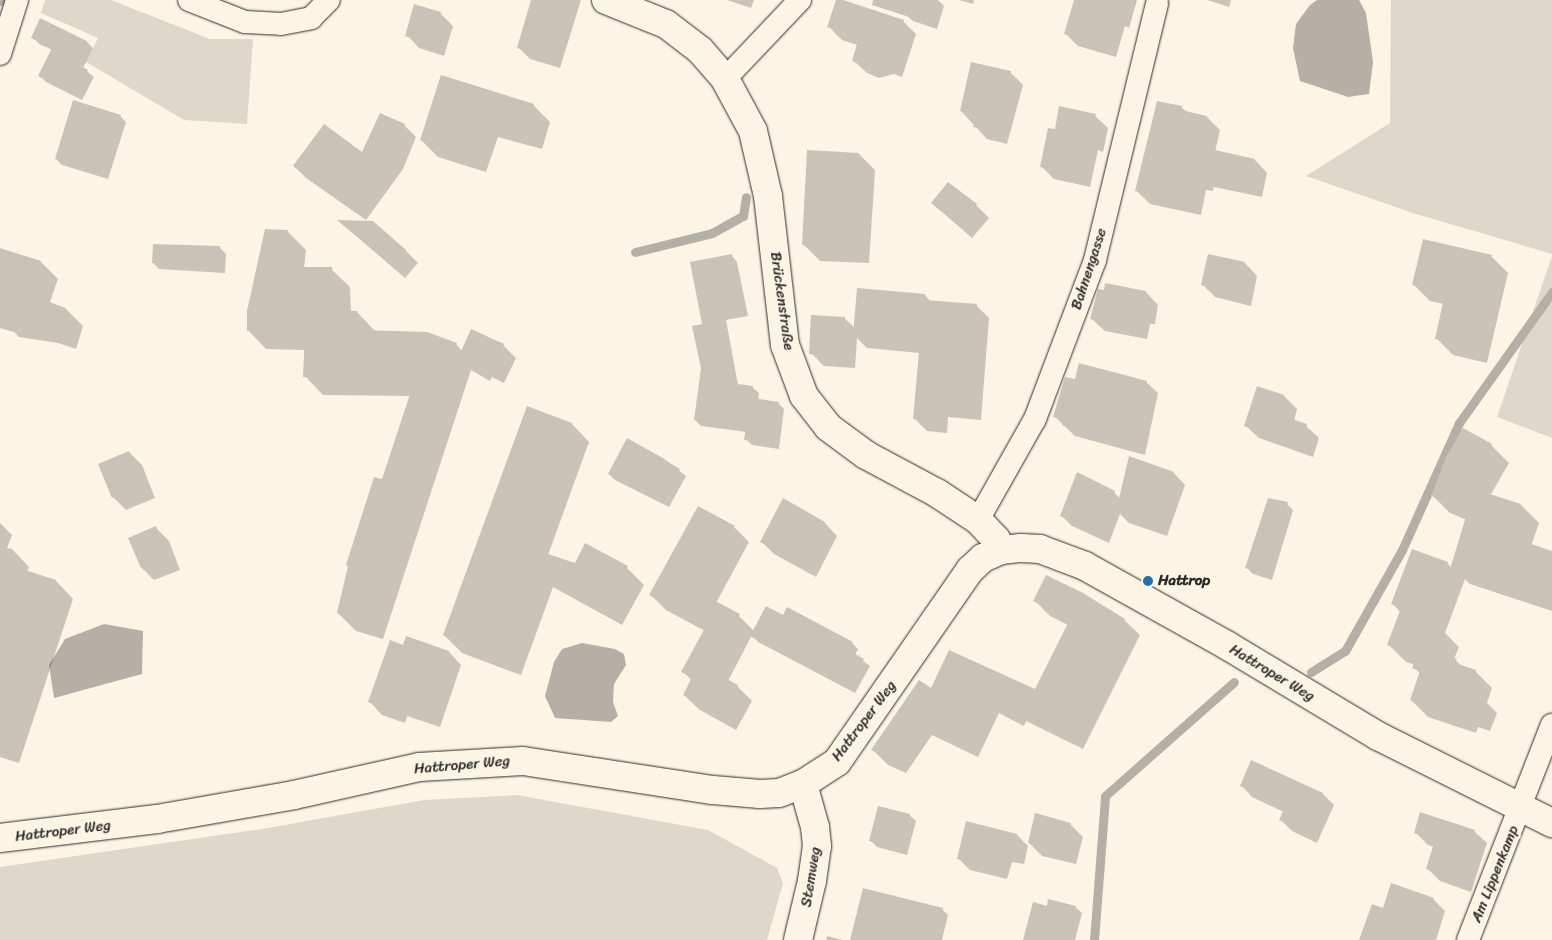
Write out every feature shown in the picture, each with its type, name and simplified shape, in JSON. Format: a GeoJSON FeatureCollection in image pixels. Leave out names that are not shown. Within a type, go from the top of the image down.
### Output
{"type":"FeatureCollection","features":[{"type":"Feature","properties":{"kind":"main road","name":"Brückenstraße"},"geometry":{"type":"LineString","coordinates":[[606,0],[666,24],[700,50],[725,79],[753,131],[768,196],[785,344],[804,396],[828,427],[866,455],[937,492],[978,520],[996,539],[1001,550]]}},
{"type":"Feature","properties":{"kind":"main road","name":"Hattroper Weg"},"geometry":{"type":"LineString","coordinates":[[0,838],[157,819],[294,795],[419,767],[523,761],[714,790],[760,794],[779,792],[803,784],[837,762],[914,652],[951,595],[983,558],[1001,550],[1040,549],[1085,566],[1228,646],[1378,736],[1552,823]]}},
{"type":"Feature","properties":{"kind":"main road","name":"Stemweg"},"geometry":{"type":"LineString","coordinates":[[798,940],[812,881],[817,846],[815,827],[803,784]]}},
{"type":"Feature","properties":{"kind":"street"},"geometry":{"type":"LineString","coordinates":[[0,54],[17,0]]}},
{"type":"Feature","properties":{"kind":"street"},"geometry":{"type":"LineString","coordinates":[[189,0],[245,22],[281,24],[312,18],[329,0]]}},
{"type":"Feature","properties":{"kind":"street"},"geometry":{"type":"LineString","coordinates":[[725,79],[800,0]]}},
{"type":"Feature","properties":{"kind":"street","name":"Bahnengasse"},"geometry":{"type":"LineString","coordinates":[[978,520],[1035,419],[1095,260],[1157,3]]}},
{"type":"Feature","properties":{"kind":"street","name":"Am Lippenkamp"},"geometry":{"type":"LineString","coordinates":[[1468,940],[1521,809],[1552,725]]}},
{"type":"Feature","properties":{"kind":"shaded area"},"geometry":{"type":"Polygon","coordinates":[[[45,0],[111,0],[210,39],[253,39],[247,124],[184,120],[86,62],[98,38],[41,13],[45,0]]]}},
{"type":"Feature","properties":{"kind":"shaded area"},"geometry":{"type":"Polygon","coordinates":[[[1317,0],[1359,0],[1366,13],[1373,62],[1369,94],[1348,97],[1300,81],[1293,48],[1296,24],[1310,5],[1317,0]]]}},
{"type":"Feature","properties":{"kind":"shaded area"},"geometry":{"type":"Polygon","coordinates":[[[1391,0],[1552,0],[1552,254],[1413,213],[1306,176],[1390,123],[1391,0]]]}},
{"type":"Feature","properties":{"kind":"shaded area"},"geometry":{"type":"Polygon","coordinates":[[[1552,256],[1552,438],[1497,417],[1552,256]]]}},
{"type":"Feature","properties":{"kind":"shaded area"},"geometry":{"type":"Polygon","coordinates":[[[104,624],[143,631],[142,674],[54,698],[49,665],[65,639],[104,624]]]}},
{"type":"Feature","properties":{"kind":"shaded area"},"geometry":{"type":"Polygon","coordinates":[[[582,643],[615,649],[624,654],[626,665],[614,684],[613,702],[618,716],[611,722],[555,718],[545,696],[554,662],[562,649],[582,643]]]}},
{"type":"Feature","properties":{"kind":"shaded area"},"geometry":{"type":"Polygon","coordinates":[[[517,795],[708,830],[777,868],[783,883],[767,940],[0,940],[0,867],[262,829],[424,800],[517,795]]]}},
{"type":"Feature","properties":{"kind":"building"},"geometry":{"type":"Polygon","coordinates":[[[531,0],[565,0],[548,57],[517,48],[531,0]]]}},
{"type":"Feature","properties":{"kind":"building"},"geometry":{"type":"Polygon","coordinates":[[[836,0],[843,0],[904,20],[889,65],[881,62],[865,66],[852,61],[859,37],[827,27],[836,0]]]}},
{"type":"Feature","properties":{"kind":"building"},"geometry":{"type":"Polygon","coordinates":[[[873,0],[938,0],[931,24],[872,5],[873,0]]]}},
{"type":"Feature","properties":{"kind":"building"},"geometry":{"type":"Polygon","coordinates":[[[1074,0],[1117,0],[1104,46],[1064,34],[1074,0]]]}},
{"type":"Feature","properties":{"kind":"building"},"geometry":{"type":"Polygon","coordinates":[[[414,4],[441,12],[431,44],[405,36],[414,4]]]}},
{"type":"Feature","properties":{"kind":"building"},"geometry":{"type":"Polygon","coordinates":[[[40,18],[87,41],[77,64],[88,70],[76,95],[38,76],[52,48],[31,38],[40,18]]]}},
{"type":"Feature","properties":{"kind":"building"},"geometry":{"type":"Polygon","coordinates":[[[971,62],[1011,71],[1005,84],[994,131],[973,127],[976,115],[960,111],[971,62]]]}},
{"type":"Feature","properties":{"kind":"building"},"geometry":{"type":"Polygon","coordinates":[[[441,75],[534,104],[525,133],[481,120],[469,156],[420,140],[441,75]]]}},
{"type":"Feature","properties":{"kind":"building"},"geometry":{"type":"Polygon","coordinates":[[[73,100],[121,115],[102,174],[55,159],[73,100]]]}},
{"type":"Feature","properties":{"kind":"building"},"geometry":{"type":"Polygon","coordinates":[[[1157,101],[1182,106],[1181,110],[1207,116],[1201,147],[1255,159],[1249,185],[1201,175],[1200,179],[1194,177],[1188,203],[1135,191],[1157,101]]]}},
{"type":"Feature","properties":{"kind":"building"},"geometry":{"type":"Polygon","coordinates":[[[1059,106],[1096,114],[1090,140],[1085,138],[1078,175],[1040,167],[1048,128],[1055,129],[1059,106]]]}},
{"type":"Feature","properties":{"kind":"building"},"geometry":{"type":"Polygon","coordinates":[[[380,113],[405,124],[391,156],[353,209],[293,166],[324,124],[362,152],[380,113]]]}},
{"type":"Feature","properties":{"kind":"building"},"geometry":{"type":"Polygon","coordinates":[[[807,150],[859,153],[853,248],[802,245],[807,150]]]}},
{"type":"Feature","properties":{"kind":"building"},"geometry":{"type":"Polygon","coordinates":[[[948,182],[977,204],[959,226],[931,203],[948,182]]]}},
{"type":"Feature","properties":{"kind":"building"},"geometry":{"type":"Polygon","coordinates":[[[337,220],[373,221],[406,250],[392,266],[337,220]]]}},
{"type":"Feature","properties":{"kind":"building"},"geometry":{"type":"Polygon","coordinates":[[[265,229],[288,230],[284,279],[294,267],[332,267],[335,310],[357,311],[357,330],[427,332],[457,343],[365,622],[337,613],[348,566],[346,565],[374,477],[382,479],[415,379],[303,377],[305,333],[247,331],[247,311],[265,229]]]}},
{"type":"Feature","properties":{"kind":"building"},"geometry":{"type":"Polygon","coordinates":[[[1423,239],[1492,255],[1470,347],[1435,339],[1445,293],[1412,285],[1423,239]]]}},
{"type":"Feature","properties":{"kind":"building"},"geometry":{"type":"Polygon","coordinates":[[[153,244],[220,246],[219,267],[152,263],[153,244]]]}},
{"type":"Feature","properties":{"kind":"building"},"geometry":{"type":"Polygon","coordinates":[[[0,248],[41,261],[34,286],[37,287],[34,298],[66,308],[59,333],[40,327],[22,324],[21,326],[0,319],[0,248]]]}},
{"type":"Feature","properties":{"kind":"building"},"geometry":{"type":"Polygon","coordinates":[[[732,254],[743,310],[721,315],[733,375],[731,383],[753,386],[751,398],[779,402],[773,444],[744,440],[746,427],[694,420],[701,368],[692,326],[702,324],[690,262],[732,254]]]}},
{"type":"Feature","properties":{"kind":"building"},"geometry":{"type":"Polygon","coordinates":[[[1208,254],[1245,262],[1238,294],[1201,285],[1208,254]]]}},
{"type":"Feature","properties":{"kind":"building"},"geometry":{"type":"Polygon","coordinates":[[[1105,283],[1146,291],[1142,312],[1137,312],[1135,327],[1090,319],[1098,289],[1104,290],[1105,283]]]}},
{"type":"Feature","properties":{"kind":"building"},"geometry":{"type":"Polygon","coordinates":[[[857,288],[925,294],[924,300],[977,304],[968,408],[936,405],[935,420],[913,419],[920,341],[853,336],[857,288]]]}},
{"type":"Feature","properties":{"kind":"building"},"geometry":{"type":"Polygon","coordinates":[[[811,315],[845,317],[842,356],[809,354],[811,315]]]}},
{"type":"Feature","properties":{"kind":"building"},"geometry":{"type":"Polygon","coordinates":[[[471,329],[504,344],[491,371],[479,366],[477,369],[458,358],[471,329]]]}},
{"type":"Feature","properties":{"kind":"building"},"geometry":{"type":"Polygon","coordinates":[[[1079,363],[1147,381],[1134,444],[1062,425],[1064,419],[1053,417],[1065,377],[1075,379],[1079,363]]]}},
{"type":"Feature","properties":{"kind":"building"},"geometry":{"type":"Polygon","coordinates":[[[1257,386],[1284,395],[1280,415],[1307,424],[1300,445],[1244,426],[1257,386]]]}},
{"type":"Feature","properties":{"kind":"building"},"geometry":{"type":"Polygon","coordinates":[[[527,406],[572,423],[527,547],[575,563],[585,543],[628,566],[605,609],[536,571],[504,658],[443,635],[527,406]]]}},
{"type":"Feature","properties":{"kind":"building"},"geometry":{"type":"Polygon","coordinates":[[[1463,428],[1492,444],[1468,487],[1521,504],[1511,537],[1552,551],[1552,600],[1451,566],[1468,510],[1431,496],[1446,457],[1463,428]]]}},
{"type":"Feature","properties":{"kind":"building"},"geometry":{"type":"Polygon","coordinates":[[[627,438],[680,469],[663,502],[608,474],[627,438]]]}},
{"type":"Feature","properties":{"kind":"building"},"geometry":{"type":"Polygon","coordinates":[[[129,451],[143,485],[112,498],[98,464],[129,451]]]}},
{"type":"Feature","properties":{"kind":"building"},"geometry":{"type":"Polygon","coordinates":[[[1129,456],[1174,472],[1155,525],[1116,511],[1129,456]]]}},
{"type":"Feature","properties":{"kind":"building"},"geometry":{"type":"Polygon","coordinates":[[[1077,472],[1115,491],[1098,534],[1060,516],[1077,472]]]}},
{"type":"Feature","properties":{"kind":"building"},"geometry":{"type":"Polygon","coordinates":[[[783,498],[825,522],[803,565],[760,542],[783,498]]]}},
{"type":"Feature","properties":{"kind":"building"},"geometry":{"type":"Polygon","coordinates":[[[1268,498],[1288,502],[1265,575],[1245,568],[1268,498]]]}},
{"type":"Feature","properties":{"kind":"building"},"geometry":{"type":"Polygon","coordinates":[[[698,506],[735,526],[698,592],[740,614],[710,670],[738,685],[721,715],[683,695],[692,677],[681,672],[706,626],[649,595],[698,506]]]}},
{"type":"Feature","properties":{"kind":"building"},"geometry":{"type":"Polygon","coordinates":[[[156,526],[168,557],[141,568],[128,538],[156,526]]]}},
{"type":"Feature","properties":{"kind":"building"},"geometry":{"type":"Polygon","coordinates":[[[1412,549],[1448,562],[1426,623],[1443,629],[1434,651],[1457,659],[1455,663],[1476,670],[1469,690],[1480,695],[1473,715],[1461,711],[1459,717],[1410,700],[1420,671],[1412,668],[1417,656],[1387,645],[1401,608],[1391,604],[1412,549]]]}},
{"type":"Feature","properties":{"kind":"building"},"geometry":{"type":"Polygon","coordinates":[[[0,562],[56,580],[4,739],[0,738],[0,562]]]}},
{"type":"Feature","properties":{"kind":"building"},"geometry":{"type":"Polygon","coordinates":[[[1046,575],[1083,593],[1125,619],[1067,735],[1011,707],[1009,711],[984,698],[963,742],[916,720],[891,759],[871,750],[919,680],[931,688],[949,650],[1035,689],[1070,619],[1033,601],[1046,575]]]}},
{"type":"Feature","properties":{"kind":"building"},"geometry":{"type":"Polygon","coordinates":[[[766,606],[783,615],[787,607],[853,642],[848,650],[864,659],[849,688],[750,636],[766,606]]]}},
{"type":"Feature","properties":{"kind":"building"},"geometry":{"type":"Polygon","coordinates":[[[406,636],[449,651],[427,715],[395,704],[392,711],[368,702],[390,640],[403,645],[406,636]]]}},
{"type":"Feature","properties":{"kind":"building"},"geometry":{"type":"Polygon","coordinates":[[[1251,760],[1323,793],[1305,832],[1279,820],[1285,807],[1240,786],[1251,760]]]}},
{"type":"Feature","properties":{"kind":"building"},"geometry":{"type":"Polygon","coordinates":[[[878,806],[910,814],[901,849],[869,841],[878,806]]]}},
{"type":"Feature","properties":{"kind":"building"},"geometry":{"type":"Polygon","coordinates":[[[1420,812],[1475,830],[1458,880],[1426,869],[1435,840],[1414,833],[1420,812]]]}},
{"type":"Feature","properties":{"kind":"building"},"geometry":{"type":"Polygon","coordinates":[[[1035,813],[1071,823],[1063,852],[1028,843],[1035,813]]]}},
{"type":"Feature","properties":{"kind":"building"},"geometry":{"type":"Polygon","coordinates":[[[966,821],[1017,834],[1012,854],[1000,851],[996,869],[957,859],[966,821]]]}},
{"type":"Feature","properties":{"kind":"building"},"geometry":{"type":"Polygon","coordinates":[[[1391,883],[1434,898],[1420,940],[1359,940],[1372,904],[1383,908],[1391,883]]]}},
{"type":"Feature","properties":{"kind":"building"},"geometry":{"type":"Polygon","coordinates":[[[863,888],[943,908],[935,940],[850,940],[863,888]]]}},
{"type":"Feature","properties":{"kind":"building"},"geometry":{"type":"Polygon","coordinates":[[[1048,899],[1076,906],[1067,940],[1023,940],[1033,902],[1047,906],[1048,899]]]}},
{"type":"Feature","properties":{"kind":"waterway"},"geometry":{"type":"LineString","coordinates":[[635,252],[712,233],[743,216],[746,197]]}},
{"type":"Feature","properties":{"kind":"waterway"},"geometry":{"type":"LineString","coordinates":[[1311,672],[1345,651],[1402,550],[1459,423],[1552,292]]}},
{"type":"Feature","properties":{"kind":"waterway"},"geometry":{"type":"LineString","coordinates":[[1094,940],[1105,796],[1234,682]]}},
{"type":"Feature","properties":{"kind":"place","name":"Hattrop"},"geometry":{"type":"Point","coordinates":[1148,581]}}]}
